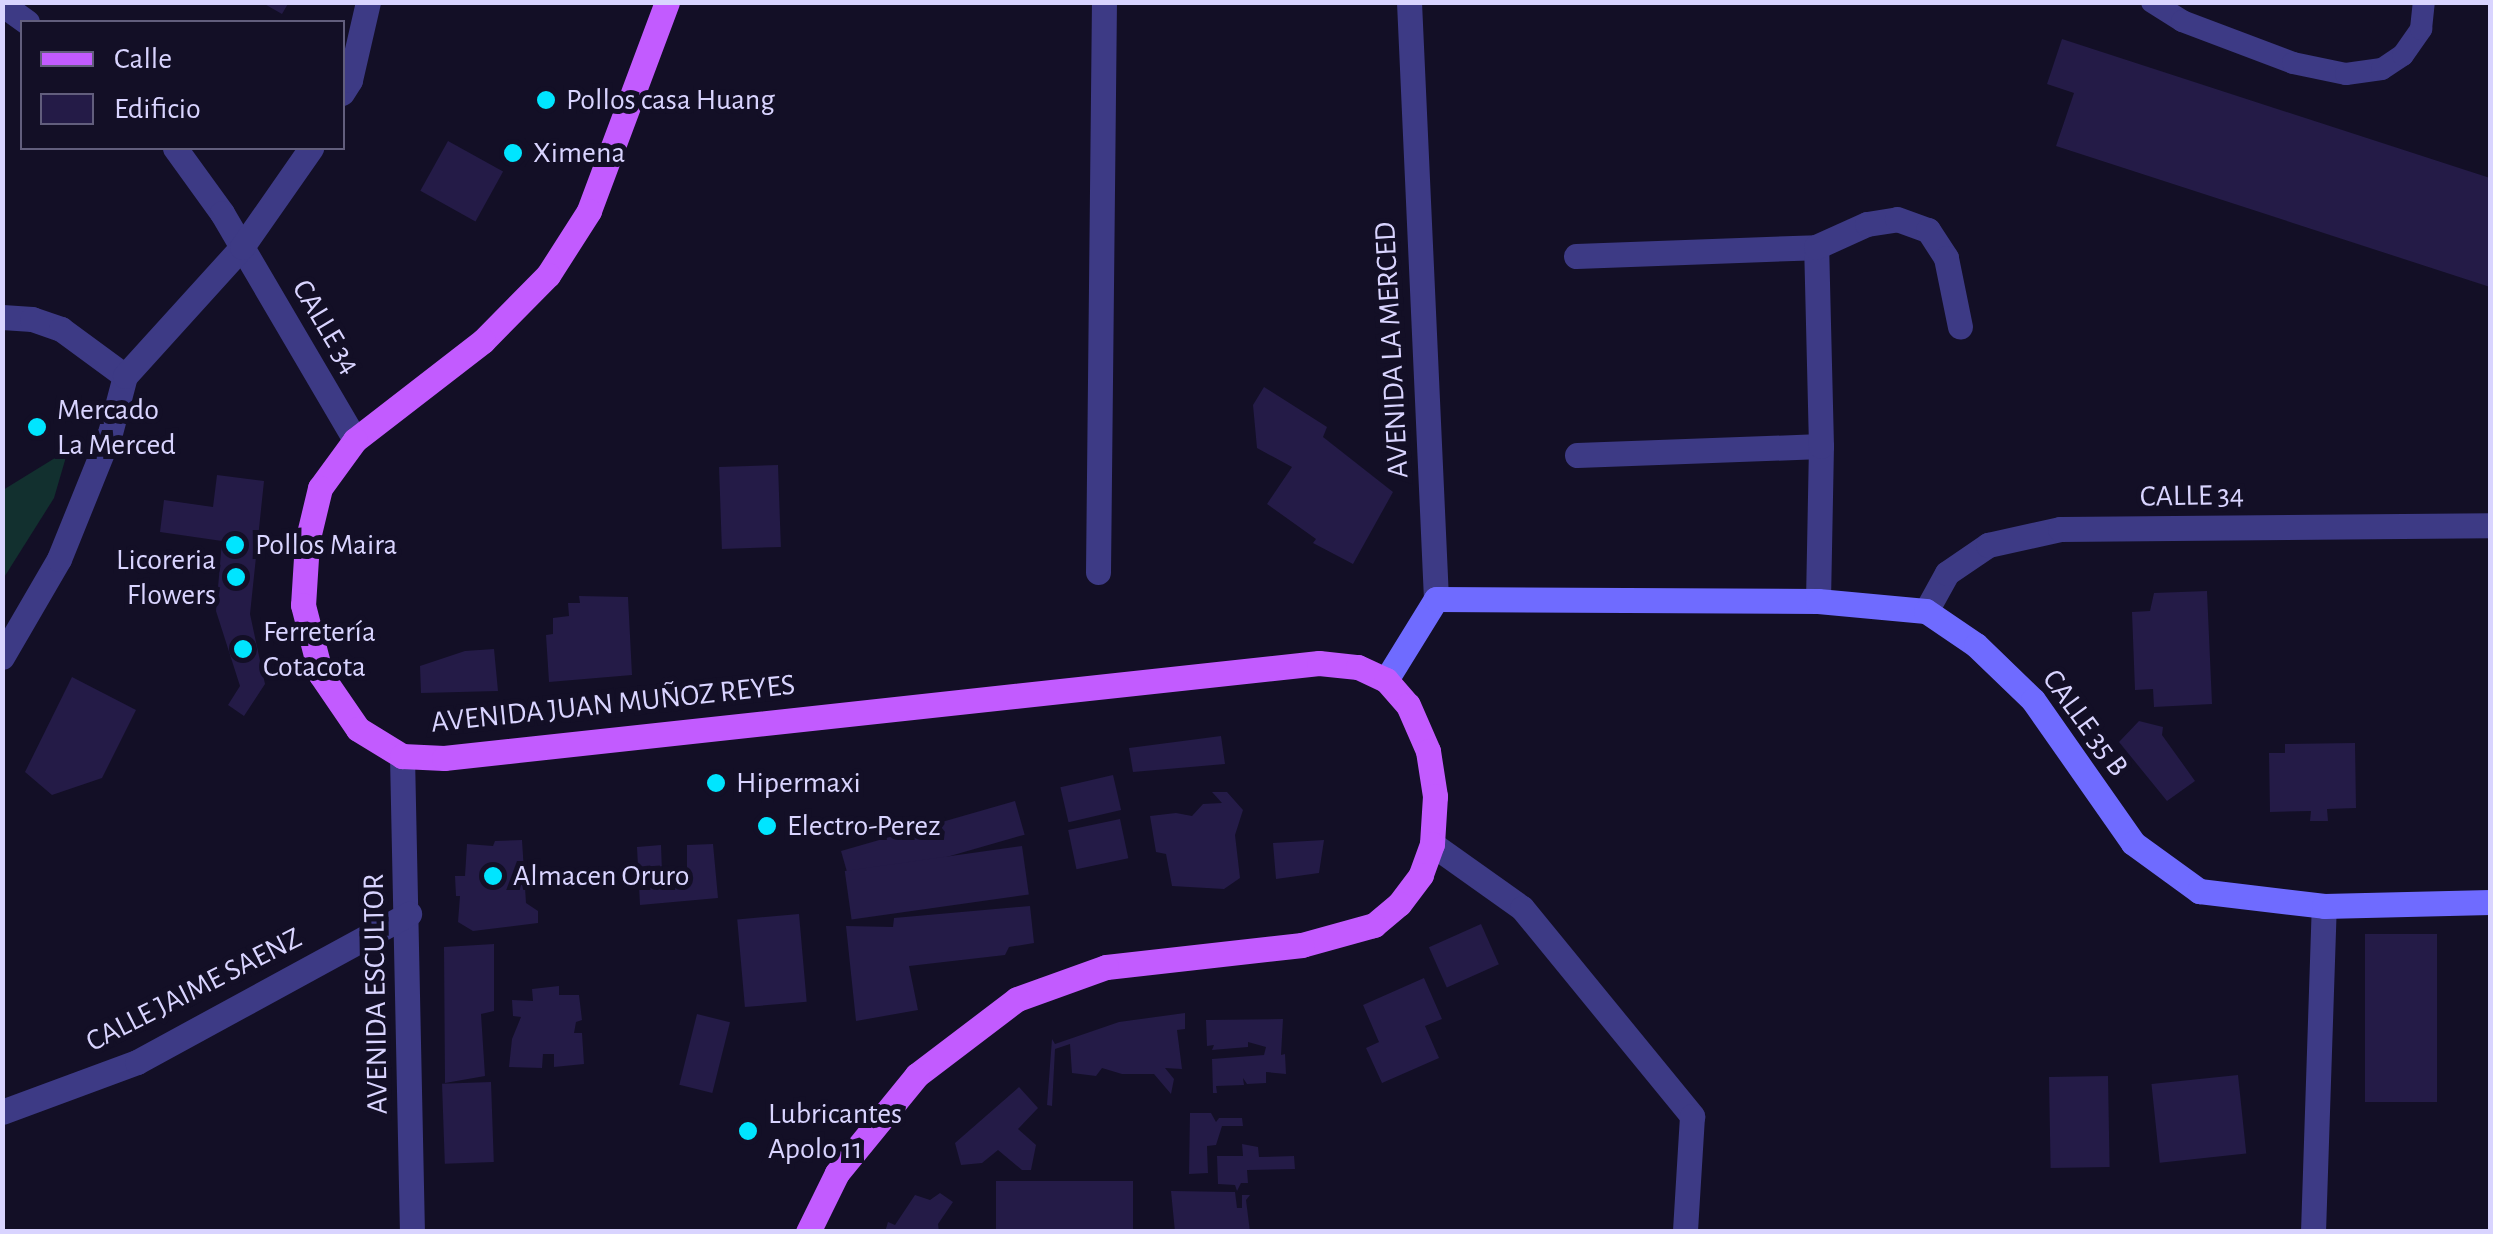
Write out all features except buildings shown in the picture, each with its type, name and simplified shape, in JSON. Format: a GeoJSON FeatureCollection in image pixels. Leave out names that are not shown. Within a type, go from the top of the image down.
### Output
{"type":"FeatureCollection","features":[{"type":"Feature","properties":{"kind":"main road","name":"AVENIDA JUAN MUÑOZ REYES"},"geometry":{"type":"LineString","coordinates":[[667,2],[589,211],[548,274],[470,352],[356,440],[320,488],[307,542],[303,606],[321,675],[358,728],[402,756],[444,758],[971,698],[1319,664],[1358,667],[1386,680]]}},
{"type":"Feature","properties":{"kind":"main road"},"geometry":{"type":"LineString","coordinates":[[808,1232],[837,1173],[917,1075],[1017,999],[1106,967],[1302,945],[1374,925],[1399,904],[1421,875],[1432,844],[1434,796],[1428,750],[1408,705],[1386,680]]}},
{"type":"Feature","properties":{"kind":"street"},"geometry":{"type":"LineString","coordinates":[[345,88],[368,2]]}},
{"type":"Feature","properties":{"kind":"street"},"geometry":{"type":"LineString","coordinates":[[1098,572],[1104,2]]}},
{"type":"Feature","properties":{"kind":"street","name":"AVENIDA LA MERCED"},"geometry":{"type":"LineString","coordinates":[[1408,2],[1436,599]]}},
{"type":"Feature","properties":{"kind":"street"},"geometry":{"type":"LineString","coordinates":[[2,4],[24,20]]}},
{"type":"Feature","properties":{"kind":"street","name":"CALLE 34"},"geometry":{"type":"LineString","coordinates":[[176,150],[242,247],[356,440]]}},
{"type":"Feature","properties":{"kind":"street"},"geometry":{"type":"LineString","coordinates":[[2,657],[60,559],[110,434],[125,376],[242,247],[309,150]]}},
{"type":"Feature","properties":{"kind":"street"},"geometry":{"type":"LineString","coordinates":[[1576,256],[1816,247],[1868,224],[1897,219],[1928,230],[1946,258],[1960,328]]}},
{"type":"Feature","properties":{"kind":"street"},"geometry":{"type":"LineString","coordinates":[[1816,247],[1821,446],[1818,602]]}},
{"type":"Feature","properties":{"kind":"street"},"geometry":{"type":"LineString","coordinates":[[2,316],[32,318],[61,329],[125,376]]}},
{"type":"Feature","properties":{"kind":"street"},"geometry":{"type":"LineString","coordinates":[[1576,455],[1821,446]]}},
{"type":"Feature","properties":{"kind":"street","name":"CALLE 34"},"geometry":{"type":"LineString","coordinates":[[1926,611],[1947,574],[1988,546],[2060,529],[2490,525]]}},
{"type":"Feature","properties":{"kind":"street"},"geometry":{"type":"LineString","coordinates":[[1386,680],[1436,599],[1818,602],[1926,611]]}},
{"type":"Feature","properties":{"kind":"street","name":"CALLE 35 B"},"geometry":{"type":"LineString","coordinates":[[1926,611],[1976,646],[2033,700],[2133,843],[2199,891],[2324,906],[2490,902]]}},
{"type":"Feature","properties":{"kind":"street","name":"AVENIDA ESCULTOR"},"geometry":{"type":"LineString","coordinates":[[402,756],[412,1232]]}},
{"type":"Feature","properties":{"kind":"street"},"geometry":{"type":"LineString","coordinates":[[1432,844],[1522,908],[1692,1116],[1685,1232]]}},
{"type":"Feature","properties":{"kind":"street"},"geometry":{"type":"LineString","coordinates":[[2312,1232],[2324,906]]}},
{"type":"Feature","properties":{"kind":"street","name":"CALLE JAIME SAENZ"},"geometry":{"type":"LineString","coordinates":[[3,1112],[137,1062],[408,914]]}},
{"type":"Feature","properties":{"kind":"street"},"geometry":{"type":"LineString","coordinates":[[2,1136],[3,1112]]}},
{"type":"Feature","properties":{"kind":"lane"},"geometry":{"type":"LineString","coordinates":[[2152,2],[2182,22],[2294,63],[2346,74],[2382,69],[2403,55],[2421,28],[2424,2]]}},
{"type":"Feature","properties":{"kind":"green space"},"geometry":{"type":"Polygon","coordinates":[[[68,450],[54,498],[3,579],[3,490],[68,450]]]}},
{"type":"Feature","properties":{"kind":"place","name":"Pollos casa Huang"},"geometry":{"type":"Point","coordinates":[546,100]}},
{"type":"Feature","properties":{"kind":"place","name":"Ximena"},"geometry":{"type":"Point","coordinates":[513,153]}},
{"type":"Feature","properties":{"kind":"place","name":"Mercado La Merced"},"geometry":{"type":"Point","coordinates":[37,427]}},
{"type":"Feature","properties":{"kind":"place","name":"Pollos Maira"},"geometry":{"type":"Point","coordinates":[235,545]}},
{"type":"Feature","properties":{"kind":"place","name":"Licoreria Flowers"},"geometry":{"type":"Point","coordinates":[236,577]}},
{"type":"Feature","properties":{"kind":"place","name":"Ferretería Cotacota"},"geometry":{"type":"Point","coordinates":[243,649]}},
{"type":"Feature","properties":{"kind":"place","name":"Hipermaxi"},"geometry":{"type":"Point","coordinates":[716,783]}},
{"type":"Feature","properties":{"kind":"place","name":"Electro-Perez"},"geometry":{"type":"Point","coordinates":[767,826]}},
{"type":"Feature","properties":{"kind":"place","name":"Almacen Oruro"},"geometry":{"type":"Point","coordinates":[493,876]}},
{"type":"Feature","properties":{"kind":"place","name":"Lubricantes Apolo 11"},"geometry":{"type":"Point","coordinates":[748,1131]}}]}
